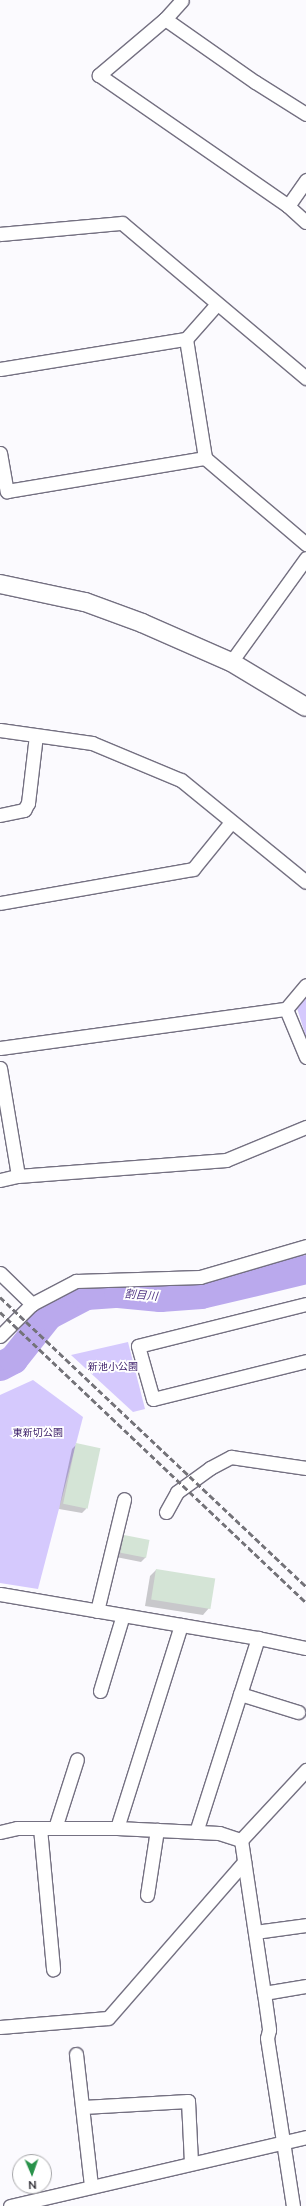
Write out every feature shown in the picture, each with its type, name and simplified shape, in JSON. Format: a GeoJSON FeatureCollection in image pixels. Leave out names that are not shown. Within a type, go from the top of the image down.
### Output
{"type":"FeatureCollection","features":[{"type":"Feature","properties":{"kind":"street"},"geometry":{"type":"LineString","coordinates":[[182,0],[165,19],[100,75],[288,206],[306,222]]}},
{"type":"Feature","properties":{"kind":"street"},"geometry":{"type":"LineString","coordinates":[[165,19],[255,82],[306,114]]}},
{"type":"Feature","properties":{"kind":"street"},"geometry":{"type":"LineString","coordinates":[[288,206],[306,180]]}},
{"type":"Feature","properties":{"kind":"street"},"geometry":{"type":"LineString","coordinates":[[0,234],[122,223],[306,378]]}},
{"type":"Feature","properties":{"kind":"street"},"geometry":{"type":"LineString","coordinates":[[0,369],[186,339],[217,304]]}},
{"type":"Feature","properties":{"kind":"street"},"geometry":{"type":"LineString","coordinates":[[186,339],[205,458],[306,544]]}},
{"type":"Feature","properties":{"kind":"street"},"geometry":{"type":"LineString","coordinates":[[0,453],[7,491],[205,458]]}},
{"type":"Feature","properties":{"kind":"street"},"geometry":{"type":"LineString","coordinates":[[232,662],[306,558]]}},
{"type":"Feature","properties":{"kind":"street"},"geometry":{"type":"LineString","coordinates":[[0,584],[85,602],[142,623],[232,662],[306,707]]}},
{"type":"Feature","properties":{"kind":"street"},"geometry":{"type":"LineString","coordinates":[[0,730],[92,743],[181,780],[306,882]]}},
{"type":"Feature","properties":{"kind":"street"},"geometry":{"type":"LineString","coordinates":[[0,815],[24,810],[28,803],[36,735]]}},
{"type":"Feature","properties":{"kind":"street"},"geometry":{"type":"LineString","coordinates":[[0,903],[193,869],[231,822]]}},
{"type":"Feature","properties":{"kind":"street"},"geometry":{"type":"LineString","coordinates":[[0,1048],[286,1009],[306,985]]}},
{"type":"Feature","properties":{"kind":"street"},"geometry":{"type":"LineString","coordinates":[[286,1009],[306,1057]]}},
{"type":"Feature","properties":{"kind":"street"},"geometry":{"type":"LineString","coordinates":[[0,1068],[18,1176]]}},
{"type":"Feature","properties":{"kind":"street"},"geometry":{"type":"LineString","coordinates":[[0,1180],[18,1176],[226,1160],[306,1127]]}},
{"type":"Feature","properties":{"kind":"street"},"geometry":{"type":"LineString","coordinates":[[0,1336],[32,1304],[76,1281],[200,1277],[306,1246]]}},
{"type":"Feature","properties":{"kind":"street"},"geometry":{"type":"LineString","coordinates":[[0,1273],[32,1304]]}},
{"type":"Feature","properties":{"kind":"street"},"geometry":{"type":"LineString","coordinates":[[306,1304],[138,1346],[153,1399],[306,1361]]}},
{"type":"Feature","properties":{"kind":"street"},"geometry":{"type":"LineString","coordinates":[[166,1512],[177,1492],[210,1468],[231,1457],[306,1468]]}},
{"type":"Feature","properties":{"kind":"street"},"geometry":{"type":"LineString","coordinates":[[97,1611],[124,1499]]}},
{"type":"Feature","properties":{"kind":"street"},"geometry":{"type":"LineString","coordinates":[[0,1594],[258,1638],[306,1648]]}},
{"type":"Feature","properties":{"kind":"street"},"geometry":{"type":"LineString","coordinates":[[100,1691],[123,1616]]}},
{"type":"Feature","properties":{"kind":"street"},"geometry":{"type":"LineString","coordinates":[[118,1828],[181,1625]]}},
{"type":"Feature","properties":{"kind":"street"},"geometry":{"type":"LineString","coordinates":[[196,1832],[258,1638]]}},
{"type":"Feature","properties":{"kind":"street"},"geometry":{"type":"LineString","coordinates":[[240,1694],[298,1712]]}},
{"type":"Feature","properties":{"kind":"street"},"geometry":{"type":"LineString","coordinates":[[55,1828],[77,1759]]}},
{"type":"Feature","properties":{"kind":"street"},"geometry":{"type":"LineString","coordinates":[[241,1840],[306,1770]]}},
{"type":"Feature","properties":{"kind":"street"},"geometry":{"type":"LineString","coordinates":[[0,1832],[40,1828],[118,1828],[219,1833],[241,1840]]}},
{"type":"Feature","properties":{"kind":"street"},"geometry":{"type":"LineString","coordinates":[[40,1828],[53,1969]]}},
{"type":"Feature","properties":{"kind":"street"},"geometry":{"type":"LineString","coordinates":[[147,1895],[157,1830]]}},
{"type":"Feature","properties":{"kind":"street"},"geometry":{"type":"LineString","coordinates":[[241,1840],[269,2030],[267,2038],[293,2206]]}},
{"type":"Feature","properties":{"kind":"street"},"geometry":{"type":"LineString","coordinates":[[0,2027],[108,2018],[163,1958],[244,1862]]}},
{"type":"Feature","properties":{"kind":"street"},"geometry":{"type":"LineString","coordinates":[[255,1932],[306,1925]]}},
{"type":"Feature","properties":{"kind":"street"},"geometry":{"type":"LineString","coordinates":[[264,1993],[306,1986]]}},
{"type":"Feature","properties":{"kind":"street"},"geometry":{"type":"LineString","coordinates":[[76,2054],[92,2185]]}},
{"type":"Feature","properties":{"kind":"street"},"geometry":{"type":"LineString","coordinates":[[83,2107],[188,2101],[192,2162]]}},
{"type":"Feature","properties":{"kind":"street"},"geometry":{"type":"LineString","coordinates":[[10,2206],[92,2185],[306,2137]]}},
{"type":"Feature","properties":{"kind":"green space"},"geometry":{"type":"Polygon","coordinates":[[[306,997],[306,1037],[297,1008],[306,997]]]}},
{"type":"Feature","properties":{"kind":"green space","name":"新池小公園"},"geometry":{"type":"Polygon","coordinates":[[[128,1342],[145,1409],[133,1412],[71,1355],[128,1342]]]}},
{"type":"Feature","properties":{"kind":"green space","name":"東新切公園"},"geometry":{"type":"Polygon","coordinates":[[[33,1380],[83,1417],[38,1589],[0,1583],[0,1395],[33,1380]]]}},
{"type":"Feature","properties":{"kind":"building"},"geometry":{"type":"Polygon","coordinates":[[[76,1443],[100,1448],[88,1509],[63,1504],[76,1443]]]}},
{"type":"Feature","properties":{"kind":"building"},"geometry":{"type":"Polygon","coordinates":[[[124,1535],[150,1540],[146,1558],[121,1553],[124,1535]]]}},
{"type":"Feature","properties":{"kind":"building"},"geometry":{"type":"Polygon","coordinates":[[[156,1569],[215,1578],[210,1609],[151,1600],[156,1569]]]}},
{"type":"Feature","properties":{"kind":"waterway","name":"割目川"},"geometry":{"type":"LineString","coordinates":[[0,1366],[13,1359],[48,1315],[86,1295],[118,1293],[160,1297],[201,1294],[306,1269]]}},
{"type":"Feature","properties":{"kind":"railway"},"geometry":{"type":"LineString","coordinates":[[0,1297],[306,1586]]}},
{"type":"Feature","properties":{"kind":"railway"},"geometry":{"type":"LineString","coordinates":[[0,1312],[306,1602]]}}]}
